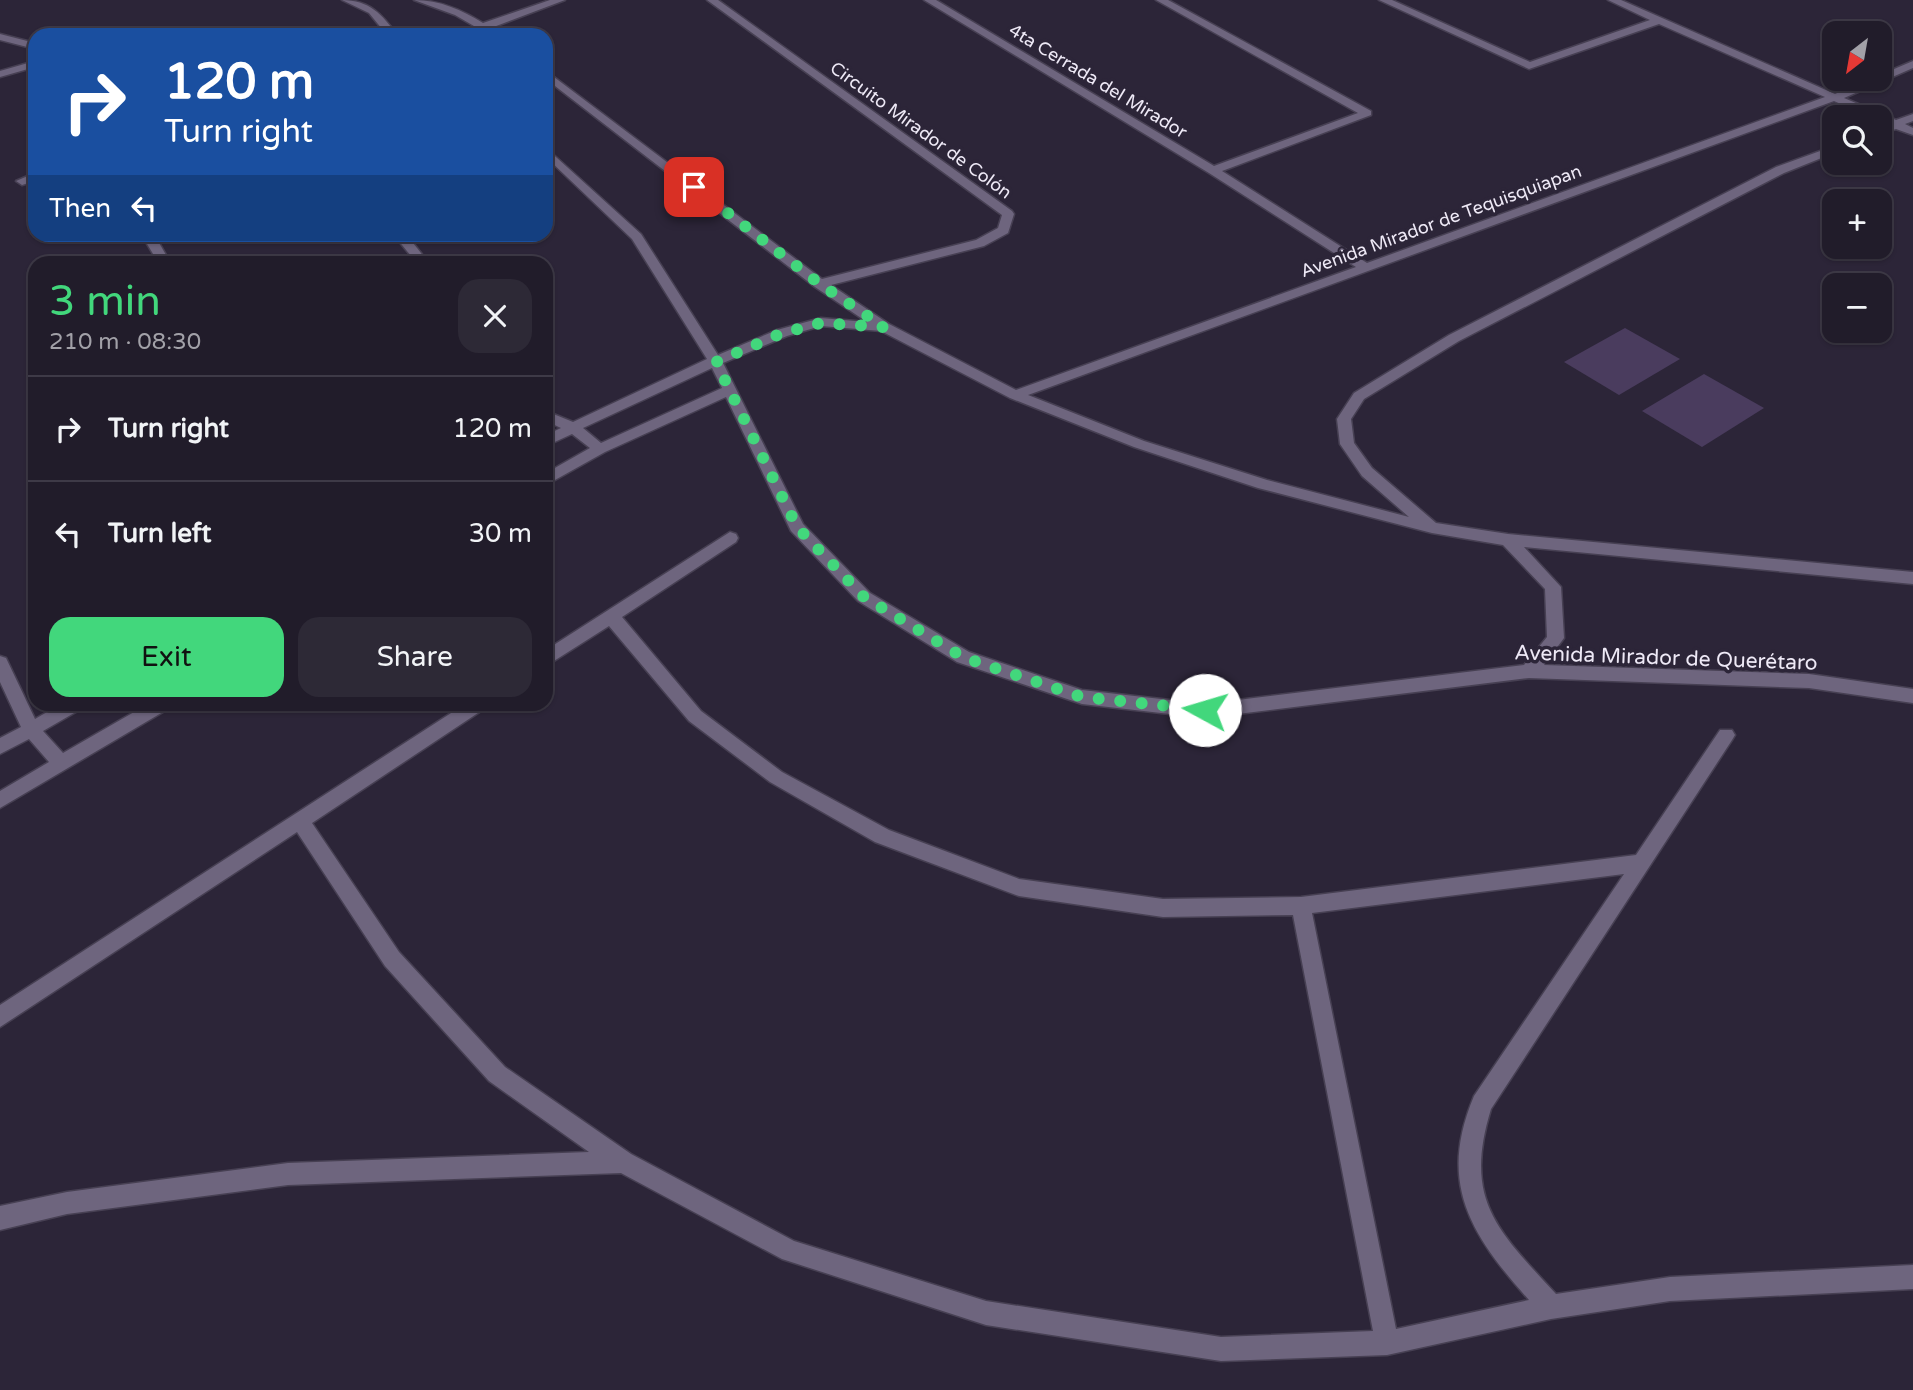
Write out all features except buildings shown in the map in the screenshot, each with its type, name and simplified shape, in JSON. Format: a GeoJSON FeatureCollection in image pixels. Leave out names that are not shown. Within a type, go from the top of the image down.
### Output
{"type":"FeatureCollection","features":[{"type":"Feature","properties":{"kind":"street"},"geometry":{"type":"LineString","coordinates":[[347,0],[373,11],[386,28]]}},
{"type":"Feature","properties":{"kind":"street"},"geometry":{"type":"LineString","coordinates":[[419,0],[459,13],[483,27]]}},
{"type":"Feature","properties":{"kind":"street"},"geometry":{"type":"LineString","coordinates":[[480,28],[560,0]]}},
{"type":"Feature","properties":{"kind":"street","name":"Circuito Mirador de Colón"},"geometry":{"type":"LineString","coordinates":[[712,0],[1007,214],[1004,230],[980,243],[820,284]]}},
{"type":"Feature","properties":{"kind":"street","name":"4ta Cerrada del Mirador"},"geometry":{"type":"LineString","coordinates":[[929,0],[1213,170],[1368,269]]}},
{"type":"Feature","properties":{"kind":"street"},"geometry":{"type":"LineString","coordinates":[[1161,0],[1367,113],[1213,170]]}},
{"type":"Feature","properties":{"kind":"street"},"geometry":{"type":"LineString","coordinates":[[1384,0],[1529,66],[1661,20]]}},
{"type":"Feature","properties":{"kind":"street"},"geometry":{"type":"LineString","coordinates":[[1613,0],[1913,132]]}},
{"type":"Feature","properties":{"kind":"street"},"geometry":{"type":"LineString","coordinates":[[0,37],[28,44]]}},
{"type":"Feature","properties":{"kind":"street","name":"Avenida Mirador de Tequisquiapan"},"geometry":{"type":"LineString","coordinates":[[1892,73],[1913,64]]}},
{"type":"Feature","properties":{"kind":"street"},"geometry":{"type":"LineString","coordinates":[[2,72],[28,66]]}},
{"type":"Feature","properties":{"kind":"street"},"geometry":{"type":"LineString","coordinates":[[553,80],[820,284],[884,327],[1015,396],[1139,444],[1263,484],[1432,528],[1508,540],[1913,578]]}},
{"type":"Feature","properties":{"kind":"street","name":"Avenida Mirador de Tequisquiapan"},"geometry":{"type":"LineString","coordinates":[[1015,396],[1850,91]]}},
{"type":"Feature","properties":{"kind":"street"},"geometry":{"type":"LineString","coordinates":[[1892,126],[1913,117]]}},
{"type":"Feature","properties":{"kind":"street"},"geometry":{"type":"LineString","coordinates":[[1432,528],[1367,472],[1347,444],[1344,419],[1359,396],[1466,332],[1780,170],[1822,154]]}},
{"type":"Feature","properties":{"kind":"street","name":"Avenida Mirador de Querétaro"},"geometry":{"type":"LineString","coordinates":[[553,157],[637,237],[716,362],[797,527],[864,597],[963,657],[1082,697],[1205,710],[1529,671],[1809,681],[1913,696]]}},
{"type":"Feature","properties":{"kind":"street"},"geometry":{"type":"LineString","coordinates":[[406,242],[417,256]]}},
{"type":"Feature","properties":{"kind":"street"},"geometry":{"type":"LineString","coordinates":[[553,437],[665,382],[782,333],[821,323],[884,327]]}},
{"type":"Feature","properties":{"kind":"street"},"geometry":{"type":"LineString","coordinates":[[553,476],[600,449],[730,390]]}},
{"type":"Feature","properties":{"kind":"street"},"geometry":{"type":"LineString","coordinates":[[553,419],[572,427],[600,449]]}},
{"type":"Feature","properties":{"kind":"street"},"geometry":{"type":"LineString","coordinates":[[553,654],[730,538]]}},
{"type":"Feature","properties":{"kind":"street"},"geometry":{"type":"LineString","coordinates":[[1508,540],[1553,587],[1556,638],[1529,671]]}},
{"type":"Feature","properties":{"kind":"street"},"geometry":{"type":"LineString","coordinates":[[611,616],[695,716],[776,777],[882,836],[1019,887],[1163,908],[1301,906],[1641,863]]}},
{"type":"Feature","properties":{"kind":"street"},"geometry":{"type":"LineString","coordinates":[[0,663],[31,730],[62,764]]}},
{"type":"Feature","properties":{"kind":"street"},"geometry":{"type":"LineString","coordinates":[[0,747],[63,711]]}},
{"type":"Feature","properties":{"kind":"street"},"geometry":{"type":"LineString","coordinates":[[0,800],[150,711]]}},
{"type":"Feature","properties":{"kind":"street"},"geometry":{"type":"LineString","coordinates":[[0,1017],[467,711]]}},
{"type":"Feature","properties":{"kind":"street"},"geometry":{"type":"LineString","coordinates":[[1550,1307],[1494,1243],[1474,1206],[1466,1167],[1470,1136],[1482,1104],[1726,735]]}},
{"type":"Feature","properties":{"kind":"street"},"geometry":{"type":"LineString","coordinates":[[300,821],[391,959],[497,1074],[623,1162],[790,1251],[986,1313],[1221,1349],[1387,1343],[1550,1307],[1670,1289],[1913,1277]]}},
{"type":"Feature","properties":{"kind":"street"},"geometry":{"type":"LineString","coordinates":[[1301,906],[1387,1343]]}},
{"type":"Feature","properties":{"kind":"street"},"geometry":{"type":"LineString","coordinates":[[0,1218],[66,1203],[288,1174],[623,1162]]}},
{"type":"Feature","properties":{"kind":"shaded area"},"geometry":{"type":"Polygon","coordinates":[[[1625,328],[1680,359],[1619,395],[1564,362],[1625,328]]]}},
{"type":"Feature","properties":{"kind":"shaded area"},"geometry":{"type":"Polygon","coordinates":[[[1704,374],[1764,408],[1702,447],[1642,411],[1704,374]]]}},
{"type":"Feature","properties":{"kind":"route"},"geometry":{"type":"LineString","coordinates":[[694,187],[820,284],[884,327],[821,323],[782,333],[716,362],[797,527],[864,597],[963,657],[1082,697],[1205,710]]}}]}
